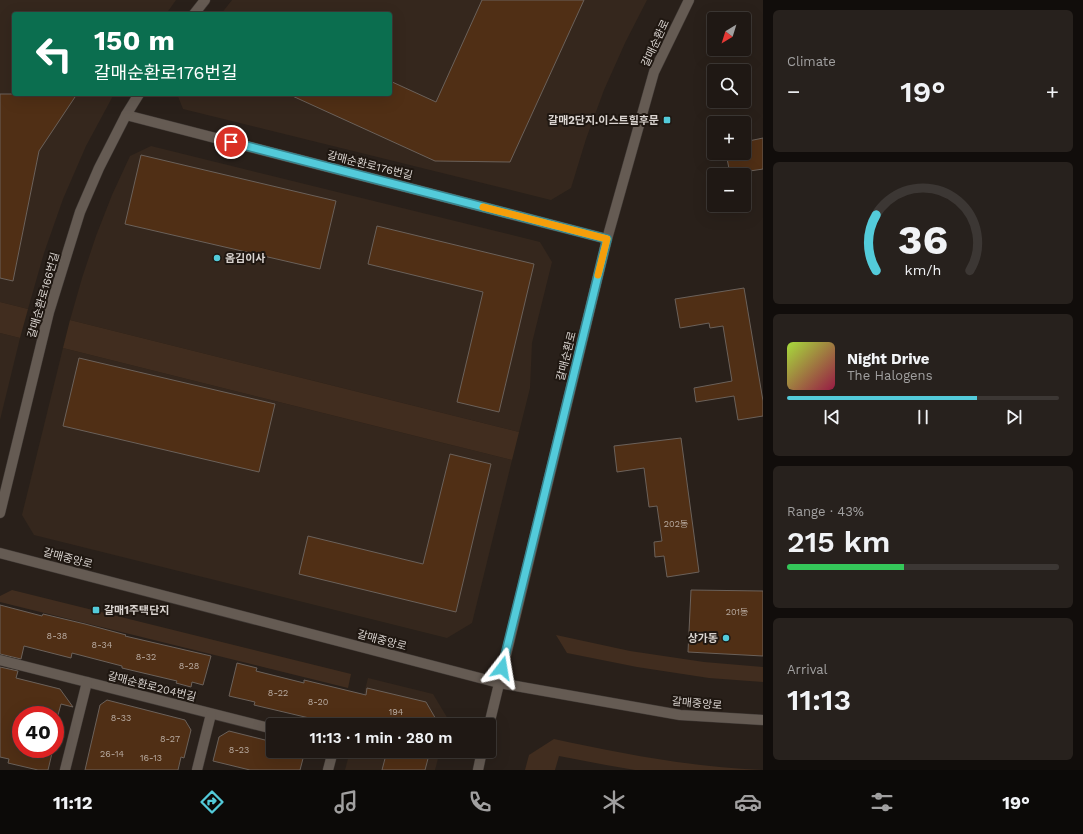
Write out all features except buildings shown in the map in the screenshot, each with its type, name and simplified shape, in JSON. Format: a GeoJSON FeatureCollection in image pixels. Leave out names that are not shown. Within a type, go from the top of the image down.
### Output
{"type":"FeatureCollection","features":[{"type":"Feature","properties":{"kind":"street"},"geometry":{"type":"LineString","coordinates":[[196,12],[205,0]]}},
{"type":"Feature","properties":{"kind":"street","name":"갈매순환로"},"geometry":{"type":"LineString","coordinates":[[491,718],[607,239],[654,72],[689,0]]}},
{"type":"Feature","properties":{"kind":"street","name":"갈매순환로166번길"},"geometry":{"type":"LineString","coordinates":[[0,512],[50,312],[80,212],[99,168],[126,115],[138,96]]}},
{"type":"Feature","properties":{"kind":"street","name":"갈매순환로176번길"},"geometry":{"type":"LineString","coordinates":[[126,115],[607,239]]}},
{"type":"Feature","properties":{"kind":"street","name":"갈매중앙로"},"geometry":{"type":"LineString","coordinates":[[0,553],[499,683],[680,715],[763,720]]}},
{"type":"Feature","properties":{"kind":"street","name":"갈매순환로204번길"},"geometry":{"type":"LineString","coordinates":[[0,660],[266,727]]}},
{"type":"Feature","properties":{"kind":"street"},"geometry":{"type":"LineString","coordinates":[[65,770],[87,682]]}},
{"type":"Feature","properties":{"kind":"street"},"geometry":{"type":"LineString","coordinates":[[197,770],[211,714]]}},
{"type":"Feature","properties":{"kind":"street"},"geometry":{"type":"LineString","coordinates":[[328,770],[331,758]]}},
{"type":"Feature","properties":{"kind":"street"},"geometry":{"type":"LineString","coordinates":[[478,770],[481,758]]}},
{"type":"Feature","properties":{"kind":"shaded area"},"geometry":{"type":"Polygon","coordinates":[[[0,0],[176,0],[167,12],[12,12],[12,96],[113,96],[86,146],[63,199],[44,253],[28,309],[0,302],[0,0]]]}},
{"type":"Feature","properties":{"kind":"shaded area"},"geometry":{"type":"Polygon","coordinates":[[[232,0],[647,0],[625,43],[604,90],[586,139],[571,188],[551,200],[183,109],[178,96],[392,96],[392,12],[223,12],[232,0]]]}},
{"type":"Feature","properties":{"kind":"shaded area"},"geometry":{"type":"Polygon","coordinates":[[[151,146],[540,242],[552,262],[532,343],[530,388],[519,432],[70,320],[96,236],[112,195],[130,156],[151,146]]]}},
{"type":"Feature","properties":{"kind":"shaded area"},"geometry":{"type":"Polygon","coordinates":[[[0,302],[28,309],[20,338],[0,333],[0,302]]]}},
{"type":"Feature","properties":{"kind":"shaded area"},"geometry":{"type":"Polygon","coordinates":[[[70,320],[519,432],[512,460],[63,348],[70,320]]]}},
{"type":"Feature","properties":{"kind":"shaded area"},"geometry":{"type":"Polygon","coordinates":[[[0,333],[20,338],[0,420],[0,333]]]}},
{"type":"Feature","properties":{"kind":"shaded area"},"geometry":{"type":"Polygon","coordinates":[[[63,348],[512,460],[472,623],[447,638],[34,535],[22,515],[63,348]]]}},
{"type":"Feature","properties":{"kind":"shaded area"},"geometry":{"type":"Polygon","coordinates":[[[12,590],[351,674],[348,688],[0,602],[0,596],[12,590]]]}},
{"type":"Feature","properties":{"kind":"shaded area"},"geometry":{"type":"Polygon","coordinates":[[[556,635],[630,651],[704,662],[763,667],[763,682],[709,678],[637,667],[567,653],[556,635]]]}},
{"type":"Feature","properties":{"kind":"shaded area"},"geometry":{"type":"Polygon","coordinates":[[[368,678],[433,694],[447,718],[358,718],[368,678]]]}},
{"type":"Feature","properties":{"kind":"shaded area"},"geometry":{"type":"Polygon","coordinates":[[[554,739],[606,750],[684,763],[762,770],[635,770],[559,756],[555,770],[525,770],[529,755],[554,739]]]}},
{"type":"Feature","properties":{"kind":"shaded area"},"geometry":{"type":"Polygon","coordinates":[[[348,758],[438,758],[435,770],[345,770],[348,758]]]}},
{"type":"Feature","properties":{"kind":"slow traffic"},"geometry":{"type":"LineString","coordinates":[[483,207],[607,239],[598,275]]}},
{"type":"Feature","properties":{"kind":"place","name":"갈매2단지.이스트힐후문"},"geometry":{"type":"Point","coordinates":[667,120]}},
{"type":"Feature","properties":{"kind":"place","name":"옴김이사"},"geometry":{"type":"Point","coordinates":[217,258]}},
{"type":"Feature","properties":{"kind":"place","name":"갈매1주택단지"},"geometry":{"type":"Point","coordinates":[96,610]}},
{"type":"Feature","properties":{"kind":"place","name":"상가동"},"geometry":{"type":"Point","coordinates":[726,638]}},
{"type":"Feature","properties":{"kind":"route"},"geometry":{"type":"LineString","coordinates":[[231,142],[607,239],[502,668]]}}]}
